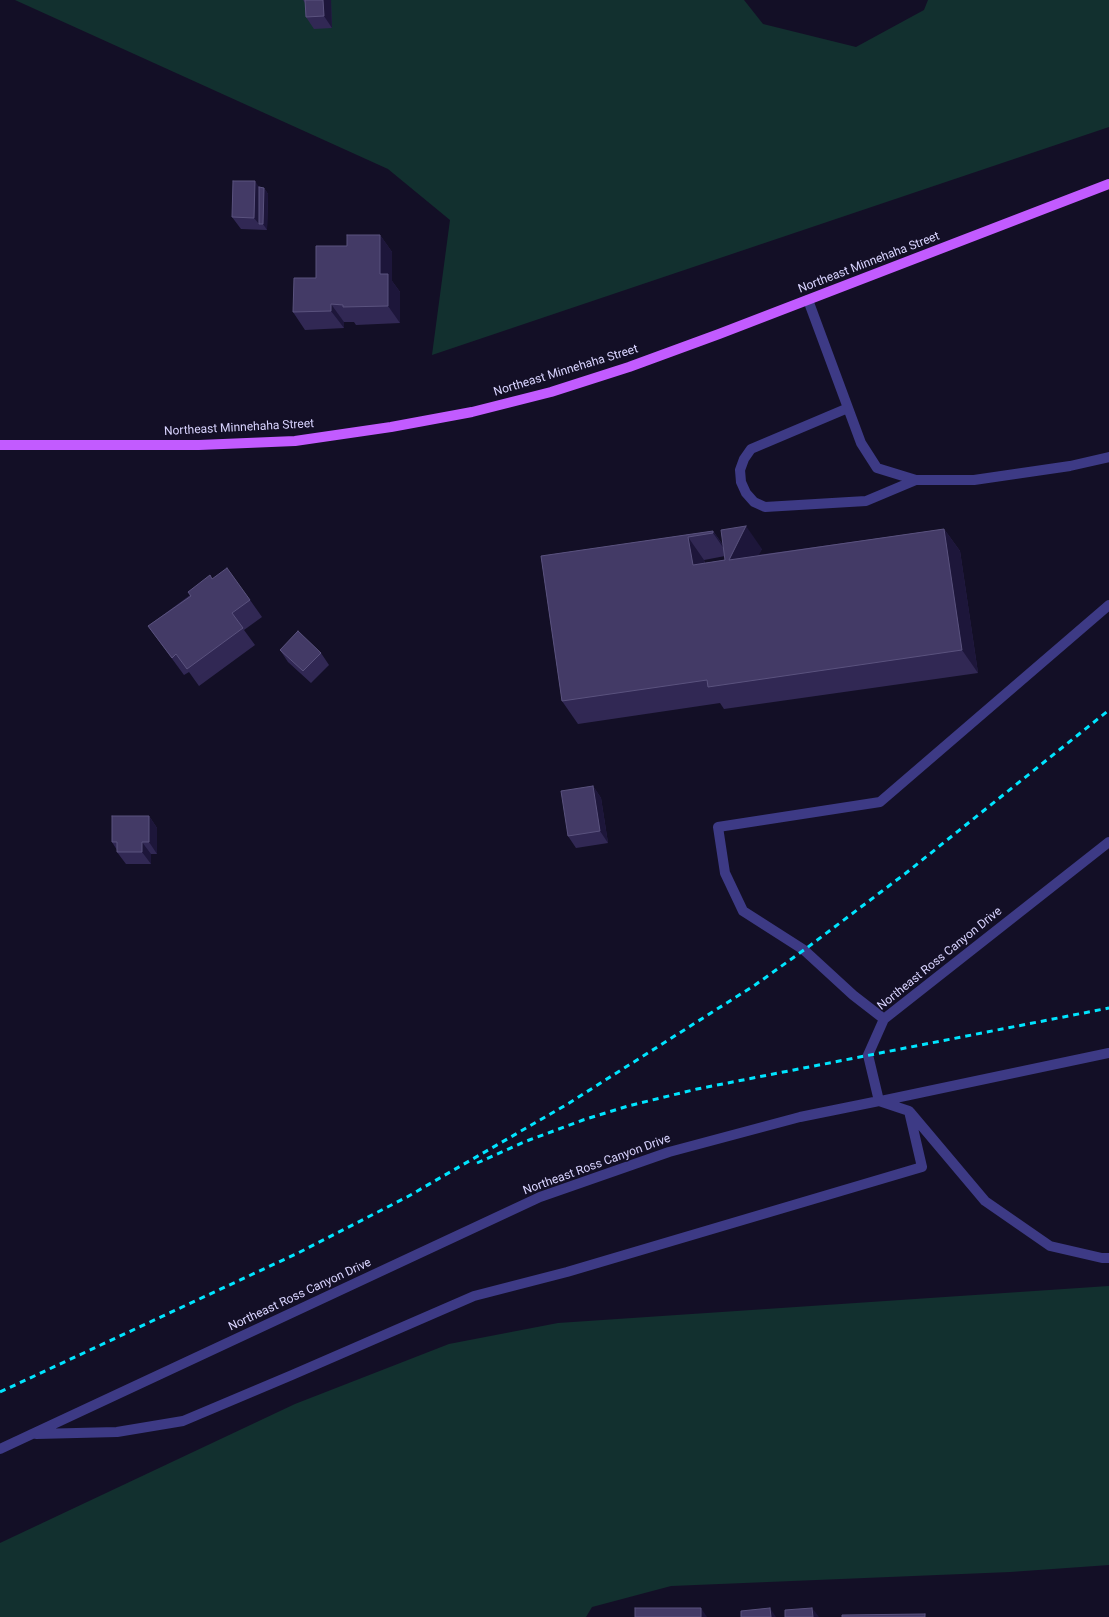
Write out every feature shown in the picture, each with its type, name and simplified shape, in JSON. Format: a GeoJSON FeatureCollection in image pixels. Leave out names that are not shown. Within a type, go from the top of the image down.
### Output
{"type":"FeatureCollection","features":[{"type":"Feature","properties":{"kind":"main road","name":"Northeast Minnehaha Street"},"geometry":{"type":"LineString","coordinates":[[0,445],[199,445],[295,441],[391,428],[472,412],[551,392],[629,367],[1109,184]]}},
{"type":"Feature","properties":{"kind":"lane"},"geometry":{"type":"LineString","coordinates":[[808,300],[862,443],[877,468],[916,480],[974,480],[1070,466],[1109,457]]}},
{"type":"Feature","properties":{"kind":"lane"},"geometry":{"type":"LineString","coordinates":[[848,408],[751,449],[744,459],[740,470],[741,482],[746,493],[754,502],[765,507],[866,501],[916,480]]}},
{"type":"Feature","properties":{"kind":"lane"},"geometry":{"type":"LineString","coordinates":[[884,1019],[853,995],[804,950],[743,911],[725,873],[718,827],[880,802],[1109,605]]}},
{"type":"Feature","properties":{"kind":"lane","name":"Northeast Ross Canyon Drive"},"geometry":{"type":"LineString","coordinates":[[0,1449],[540,1197],[669,1152],[800,1117],[879,1101],[868,1055],[884,1019],[1109,842]]}},
{"type":"Feature","properties":{"kind":"lane"},"geometry":{"type":"LineString","coordinates":[[879,1101],[1109,1053]]}},
{"type":"Feature","properties":{"kind":"lane"},"geometry":{"type":"LineString","coordinates":[[879,1101],[909,1111],[985,1201],[1050,1246],[1102,1258],[1109,1258]]}},
{"type":"Feature","properties":{"kind":"lane"},"geometry":{"type":"LineString","coordinates":[[32,1434],[117,1432],[183,1421],[474,1296],[567,1272],[922,1167],[909,1111]]}},
{"type":"Feature","properties":{"kind":"green space"},"geometry":{"type":"Polygon","coordinates":[[[15,0],[744,0],[763,24],[856,47],[924,10],[928,0],[1109,0],[1109,127],[432,355],[450,220],[388,169],[15,0]]]}},
{"type":"Feature","properties":{"kind":"green space"},"geometry":{"type":"Polygon","coordinates":[[[1109,1286],[1109,1565],[1010,1572],[671,1586],[592,1607],[586,1617],[0,1617],[0,1543],[295,1404],[449,1344],[558,1323],[1109,1286]]]}},
{"type":"Feature","properties":{"kind":"building"},"geometry":{"type":"Polygon","coordinates":[[[305,0],[323,0],[324,16],[306,17],[305,0]]]}},
{"type":"Feature","properties":{"kind":"building"},"geometry":{"type":"Polygon","coordinates":[[[233,181],[255,181],[254,218],[232,217],[233,181]]]}},
{"type":"Feature","properties":{"kind":"building"},"geometry":{"type":"Polygon","coordinates":[[[259,187],[264,188],[263,224],[259,224],[259,187]]]}},
{"type":"Feature","properties":{"kind":"building"},"geometry":{"type":"Polygon","coordinates":[[[347,235],[380,235],[380,274],[388,274],[388,306],[343,307],[343,305],[331,304],[331,311],[293,312],[294,278],[316,278],[316,246],[347,246],[347,235]]]}},
{"type":"Feature","properties":{"kind":"building"},"geometry":{"type":"Polygon","coordinates":[[[746,526],[729,560],[944,529],[962,650],[708,687],[707,680],[562,701],[541,556],[713,531],[713,533],[688,537],[693,565],[725,560],[721,530],[746,526]]]}},
{"type":"Feature","properties":{"kind":"building"},"geometry":{"type":"Polygon","coordinates":[[[227,568],[250,600],[232,613],[243,628],[187,669],[176,654],[172,658],[148,626],[191,596],[188,592],[210,575],[212,579],[227,568]]]}},
{"type":"Feature","properties":{"kind":"building"},"geometry":{"type":"Polygon","coordinates":[[[298,631],[321,653],[303,671],[280,650],[298,631]]]}},
{"type":"Feature","properties":{"kind":"building"},"geometry":{"type":"Polygon","coordinates":[[[593,786],[600,831],[568,836],[561,791],[593,786]]]}},
{"type":"Feature","properties":{"kind":"building"},"geometry":{"type":"Polygon","coordinates":[[[112,816],[149,816],[149,842],[142,842],[142,852],[117,852],[117,842],[112,842],[112,816]]]}},
{"type":"Feature","properties":{"kind":"building"},"geometry":{"type":"Polygon","coordinates":[[[635,1608],[701,1608],[701,1617],[635,1617],[635,1608]]]}},
{"type":"Feature","properties":{"kind":"building"},"geometry":{"type":"Polygon","coordinates":[[[770,1608],[771,1617],[741,1617],[741,1611],[770,1608]]]}},
{"type":"Feature","properties":{"kind":"building"},"geometry":{"type":"Polygon","coordinates":[[[812,1608],[813,1617],[785,1617],[785,1610],[812,1608]]]}},
{"type":"Feature","properties":{"kind":"building"},"geometry":{"type":"Polygon","coordinates":[[[925,1614],[925,1617],[842,1617],[842,1615],[925,1614]]]}},
{"type":"Feature","properties":{"kind":"railway"},"geometry":{"type":"LineString","coordinates":[[0,1392],[298,1253],[407,1197],[566,1105],[755,985],[804,950],[906,873],[1109,710]]}},
{"type":"Feature","properties":{"kind":"railway"},"geometry":{"type":"LineString","coordinates":[[477,1163],[524,1142],[583,1120],[628,1106],[697,1089],[1109,1008]]}}]}
